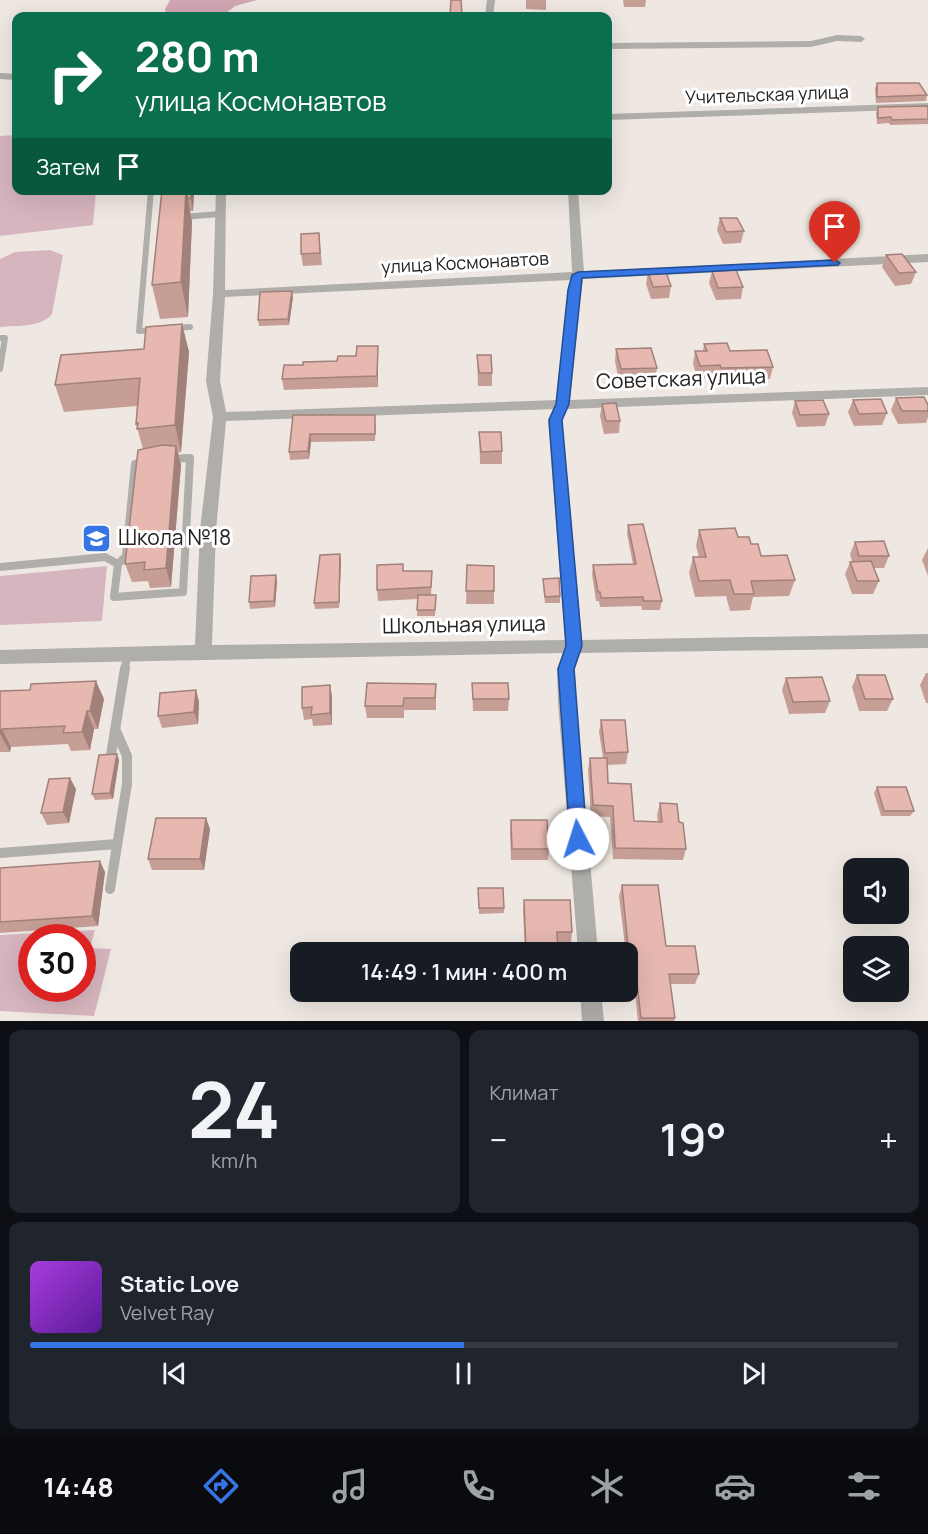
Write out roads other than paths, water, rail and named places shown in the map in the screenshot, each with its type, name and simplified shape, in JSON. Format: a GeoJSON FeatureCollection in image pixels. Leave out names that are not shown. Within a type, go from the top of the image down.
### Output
{"type":"FeatureCollection","features":[{"type":"Feature","properties":{"kind":"street"},"geometry":{"type":"LineString","coordinates":[[612,46],[811,44],[837,38],[861,39]]}},
{"type":"Feature","properties":{"kind":"street","name":"Учительская улица"},"geometry":{"type":"LineString","coordinates":[[612,117],[928,106]]}},
{"type":"Feature","properties":{"kind":"street"},"geometry":{"type":"LineString","coordinates":[[203,652],[208,530],[220,417],[213,381],[219,294],[220,195]]}},
{"type":"Feature","properties":{"kind":"street"},"geometry":{"type":"LineString","coordinates":[[573,195],[578,275],[574,290],[562,404],[555,420],[574,646],[566,669],[567,702],[587,942]]}},
{"type":"Feature","properties":{"kind":"street","name":"улица Космонавтов"},"geometry":{"type":"LineString","coordinates":[[219,294],[928,258]]}},
{"type":"Feature","properties":{"kind":"street","name":"Советская улица"},"geometry":{"type":"LineString","coordinates":[[220,417],[928,391]]}},
{"type":"Feature","properties":{"kind":"street","name":"Школьная улица"},"geometry":{"type":"LineString","coordinates":[[0,657],[928,641]]}},
{"type":"Feature","properties":{"kind":"street"},"geometry":{"type":"LineString","coordinates":[[592,1002],[593,1021]]}},
{"type":"Feature","properties":{"kind":"lane"},"geometry":{"type":"LineString","coordinates":[[150,195],[139,331],[190,327]]}},
{"type":"Feature","properties":{"kind":"lane"},"geometry":{"type":"LineString","coordinates":[[179,217],[220,213]]}},
{"type":"Feature","properties":{"kind":"lane"},"geometry":{"type":"LineString","coordinates":[[148,220],[158,219]]}},
{"type":"Feature","properties":{"kind":"lane"},"geometry":{"type":"LineString","coordinates":[[0,338],[5,338],[0,369]]}},
{"type":"Feature","properties":{"kind":"lane"},"geometry":{"type":"LineString","coordinates":[[153,462],[135,464],[126,556],[118,564],[114,597],[183,592],[190,458],[171,459]]}},
{"type":"Feature","properties":{"kind":"lane"},"geometry":{"type":"LineString","coordinates":[[0,567],[105,557],[118,564]]}},
{"type":"Feature","properties":{"kind":"lane"},"geometry":{"type":"LineString","coordinates":[[111,755],[127,655]]}},
{"type":"Feature","properties":{"kind":"lane"},"geometry":{"type":"LineString","coordinates":[[110,889],[127,784],[127,756],[116,731]]}},
{"type":"Feature","properties":{"kind":"lane"},"geometry":{"type":"LineString","coordinates":[[0,853],[117,844]]}},
{"type":"Feature","properties":{"kind":"place","name":"Школа №18"},"geometry":{"type":"Point","coordinates":[97,538]}}]}
